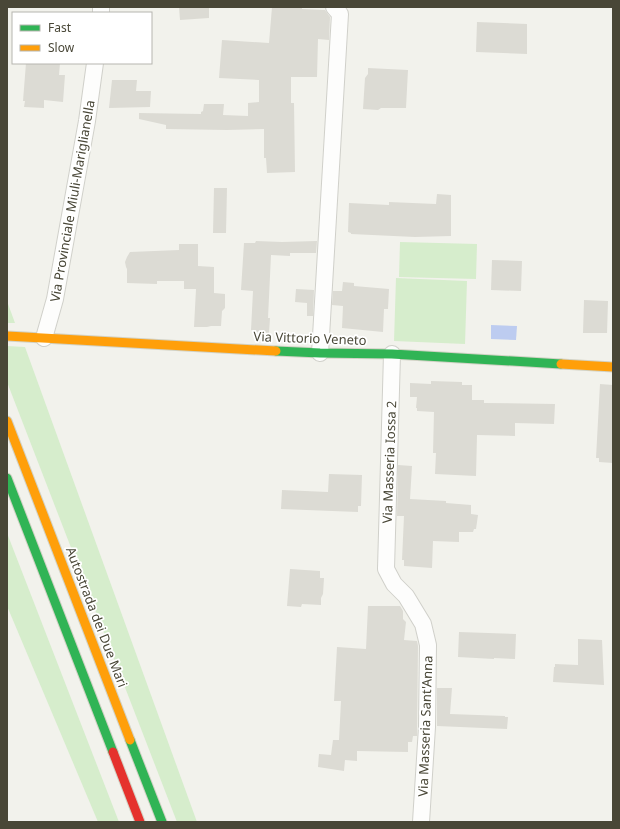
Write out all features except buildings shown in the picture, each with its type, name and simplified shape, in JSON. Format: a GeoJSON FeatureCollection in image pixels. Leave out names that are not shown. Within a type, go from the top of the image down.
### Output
{"type":"FeatureCollection","features":[{"type":"Feature","properties":{"kind":"main road","name":"Via Vittorio Veneto"},"geometry":{"type":"LineString","coordinates":[[7,336],[320,353],[392,354],[613,367]]}},
{"type":"Feature","properties":{"kind":"main road","name":"Autostrada dei Due Mari"},"geometry":{"type":"LineString","coordinates":[[7,421],[162,822]]}},
{"type":"Feature","properties":{"kind":"main road"},"geometry":{"type":"LineString","coordinates":[[7,478],[140,822]]}},
{"type":"Feature","properties":{"kind":"street"},"geometry":{"type":"LineString","coordinates":[[320,353],[340,14],[334,7]]}},
{"type":"Feature","properties":{"kind":"street","name":"Via Provinciale Miuli-Mariglianella"},"geometry":{"type":"LineString","coordinates":[[44,338],[55,299],[88,121],[95,64]]}},
{"type":"Feature","properties":{"kind":"street","name":"Via Masseria Iossa 2"},"geometry":{"type":"LineString","coordinates":[[386,569],[392,354]]}},
{"type":"Feature","properties":{"kind":"street","name":"Via Masseria Sant'Anna"},"geometry":{"type":"LineString","coordinates":[[386,569],[394,584],[406,596],[422,624],[428,645],[427,727],[421,822]]}},
{"type":"Feature","properties":{"kind":"green space"},"geometry":{"type":"Polygon","coordinates":[[[400,242],[477,244],[476,279],[399,277],[400,242]]]}},
{"type":"Feature","properties":{"kind":"green space"},"geometry":{"type":"Polygon","coordinates":[[[396,278],[467,281],[465,344],[394,341],[396,278]]]}},
{"type":"Feature","properties":{"kind":"green space"},"geometry":{"type":"Polygon","coordinates":[[[7,301],[15,323],[7,323],[7,301]]]}},
{"type":"Feature","properties":{"kind":"green space"},"geometry":{"type":"Polygon","coordinates":[[[7,346],[25,347],[197,822],[177,822],[7,382],[7,346]]]}},
{"type":"Feature","properties":{"kind":"green space"},"geometry":{"type":"Polygon","coordinates":[[[7,533],[119,822],[98,822],[7,606],[7,533]]]}},
{"type":"Feature","properties":{"kind":"water"},"geometry":{"type":"Polygon","coordinates":[[[491,325],[517,326],[516,340],[491,339],[491,325]]]}},
{"type":"Feature","properties":{"kind":"traffic: fast"},"geometry":{"type":"LineString","coordinates":[[276,351],[392,354],[561,364]]}},
{"type":"Feature","properties":{"kind":"traffic: fast"},"geometry":{"type":"LineString","coordinates":[[7,478],[113,752]]}},
{"type":"Feature","properties":{"kind":"traffic: fast"},"geometry":{"type":"LineString","coordinates":[[130,740],[162,822]]}},
{"type":"Feature","properties":{"kind":"traffic: slow"},"geometry":{"type":"LineString","coordinates":[[7,336],[276,351]]}},
{"type":"Feature","properties":{"kind":"traffic: slow"},"geometry":{"type":"LineString","coordinates":[[561,364],[613,367]]}},
{"type":"Feature","properties":{"kind":"traffic: slow"},"geometry":{"type":"LineString","coordinates":[[7,421],[130,740]]}},
{"type":"Feature","properties":{"kind":"traffic: jam"},"geometry":{"type":"LineString","coordinates":[[113,752],[140,822]]}}]}
